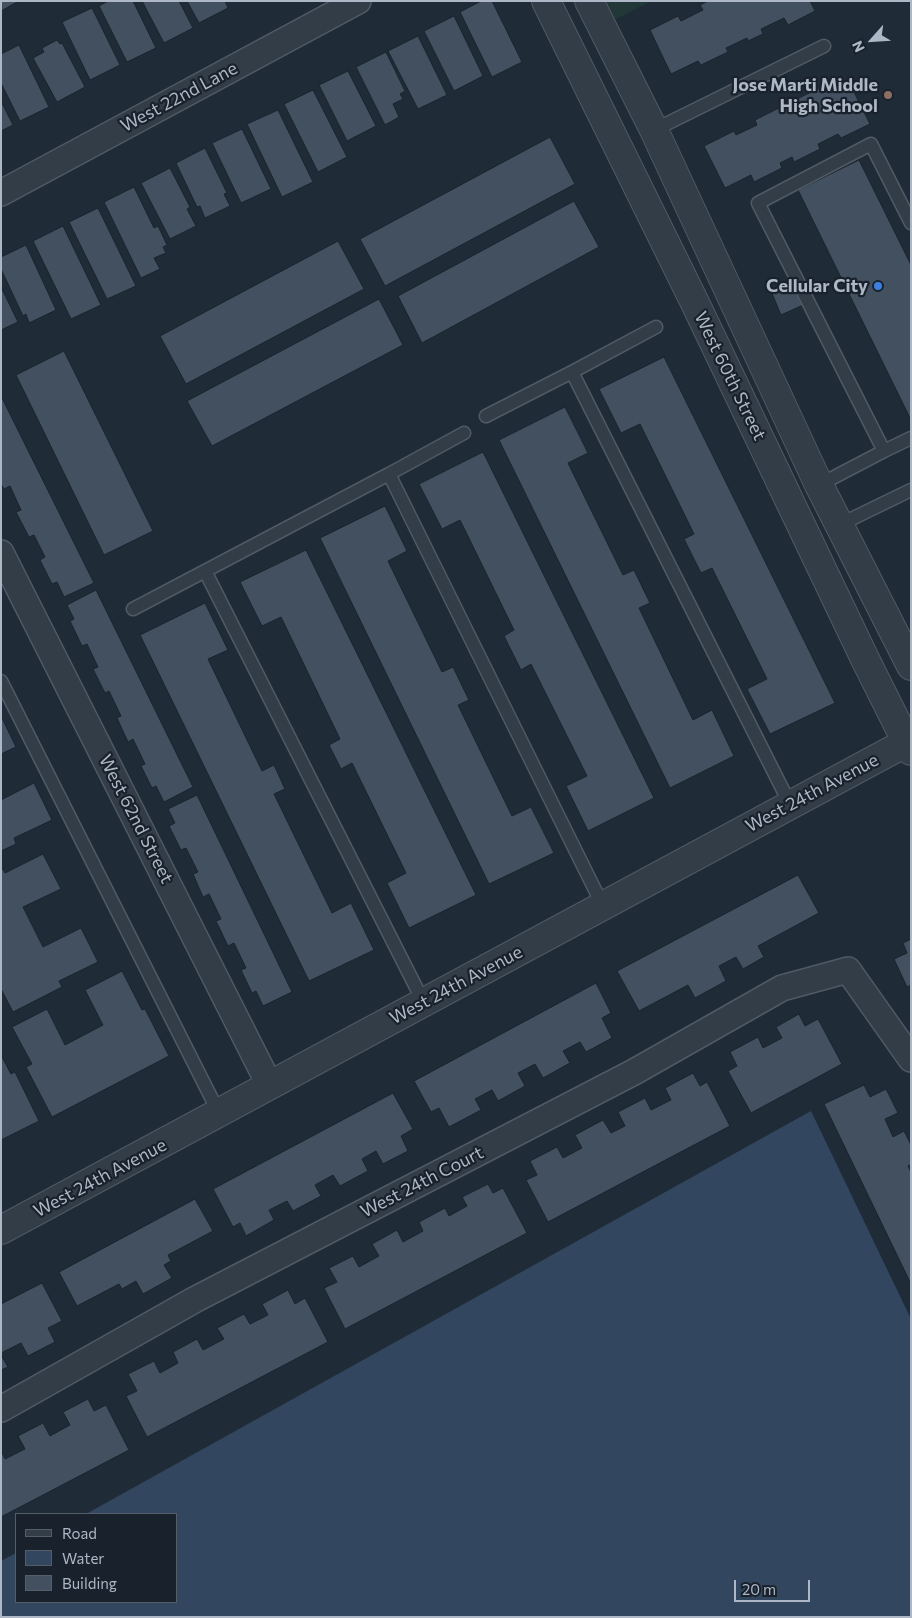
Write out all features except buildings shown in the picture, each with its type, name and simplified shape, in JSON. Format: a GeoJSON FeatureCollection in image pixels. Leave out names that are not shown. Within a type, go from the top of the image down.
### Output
{"type":"FeatureCollection","features":[{"type":"Feature","properties":{"kind":"street","name":"West 22nd Lane"},"geometry":{"type":"LineString","coordinates":[[1,192],[358,1]]}},
{"type":"Feature","properties":{"kind":"street","name":"West 60th Street"},"geometry":{"type":"LineString","coordinates":[[546,1],[696,305],[865,659],[909,744]]}},
{"type":"Feature","properties":{"kind":"street","name":"West 60th Street"},"geometry":{"type":"LineString","coordinates":[[589,1],[654,130],[839,526],[904,638],[911,666]]}},
{"type":"Feature","properties":{"kind":"street"},"geometry":{"type":"LineString","coordinates":[[638,187],[654,205],[674,216],[698,223]]}},
{"type":"Feature","properties":{"kind":"street","name":"West 62nd Street"},"geometry":{"type":"LineString","coordinates":[[1,553],[270,1086]]}},
{"type":"Feature","properties":{"kind":"street","name":"West 24th Avenue"},"geometry":{"type":"LineString","coordinates":[[1,1230],[790,804],[909,744]]}},
{"type":"Feature","properties":{"kind":"street","name":"West 24th Court"},"geometry":{"type":"LineString","coordinates":[[1,1409],[196,1299],[634,1072],[782,988],[848,970],[911,1059]]}},
{"type":"Feature","properties":{"kind":"lane"},"geometry":{"type":"LineString","coordinates":[[654,130],[824,46]]}},
{"type":"Feature","properties":{"kind":"lane"},"geometry":{"type":"LineString","coordinates":[[884,451],[758,203],[871,144],[911,223]]}},
{"type":"Feature","properties":{"kind":"lane"},"geometry":{"type":"LineString","coordinates":[[486,416],[656,327]]}},
{"type":"Feature","properties":{"kind":"lane"},"geometry":{"type":"LineString","coordinates":[[572,372],[790,804]]}},
{"type":"Feature","properties":{"kind":"lane"},"geometry":{"type":"LineString","coordinates":[[133,609],[389,474],[464,432]]}},
{"type":"Feature","properties":{"kind":"lane"},"geometry":{"type":"LineString","coordinates":[[819,485],[911,438]]}},
{"type":"Feature","properties":{"kind":"lane"},"geometry":{"type":"LineString","coordinates":[[389,474],[603,906]]}},
{"type":"Feature","properties":{"kind":"lane"},"geometry":{"type":"LineString","coordinates":[[839,526],[911,490]]}},
{"type":"Feature","properties":{"kind":"lane"},"geometry":{"type":"LineString","coordinates":[[205,571],[424,1003]]}},
{"type":"Feature","properties":{"kind":"lane"},"geometry":{"type":"LineString","coordinates":[[1,681],[219,1114]]}},
{"type":"Feature","properties":{"kind":"green space"},"geometry":{"type":"Polygon","coordinates":[[[591,1],[651,1],[603,26],[591,1]]]}},
{"type":"Feature","properties":{"kind":"water"},"geometry":{"type":"Polygon","coordinates":[[[811,1111],[911,1319],[911,1617],[1,1617],[1,1561],[15,1554],[15,1603],[178,1603],[178,1513],[88,1513],[811,1111]]]}},
{"type":"Feature","properties":{"kind":"place","name":"Jose Marti Middle High School"},"geometry":{"type":"Point","coordinates":[888,95]}},
{"type":"Feature","properties":{"kind":"place","name":"Cellular City"},"geometry":{"type":"Point","coordinates":[878,286]}}]}
